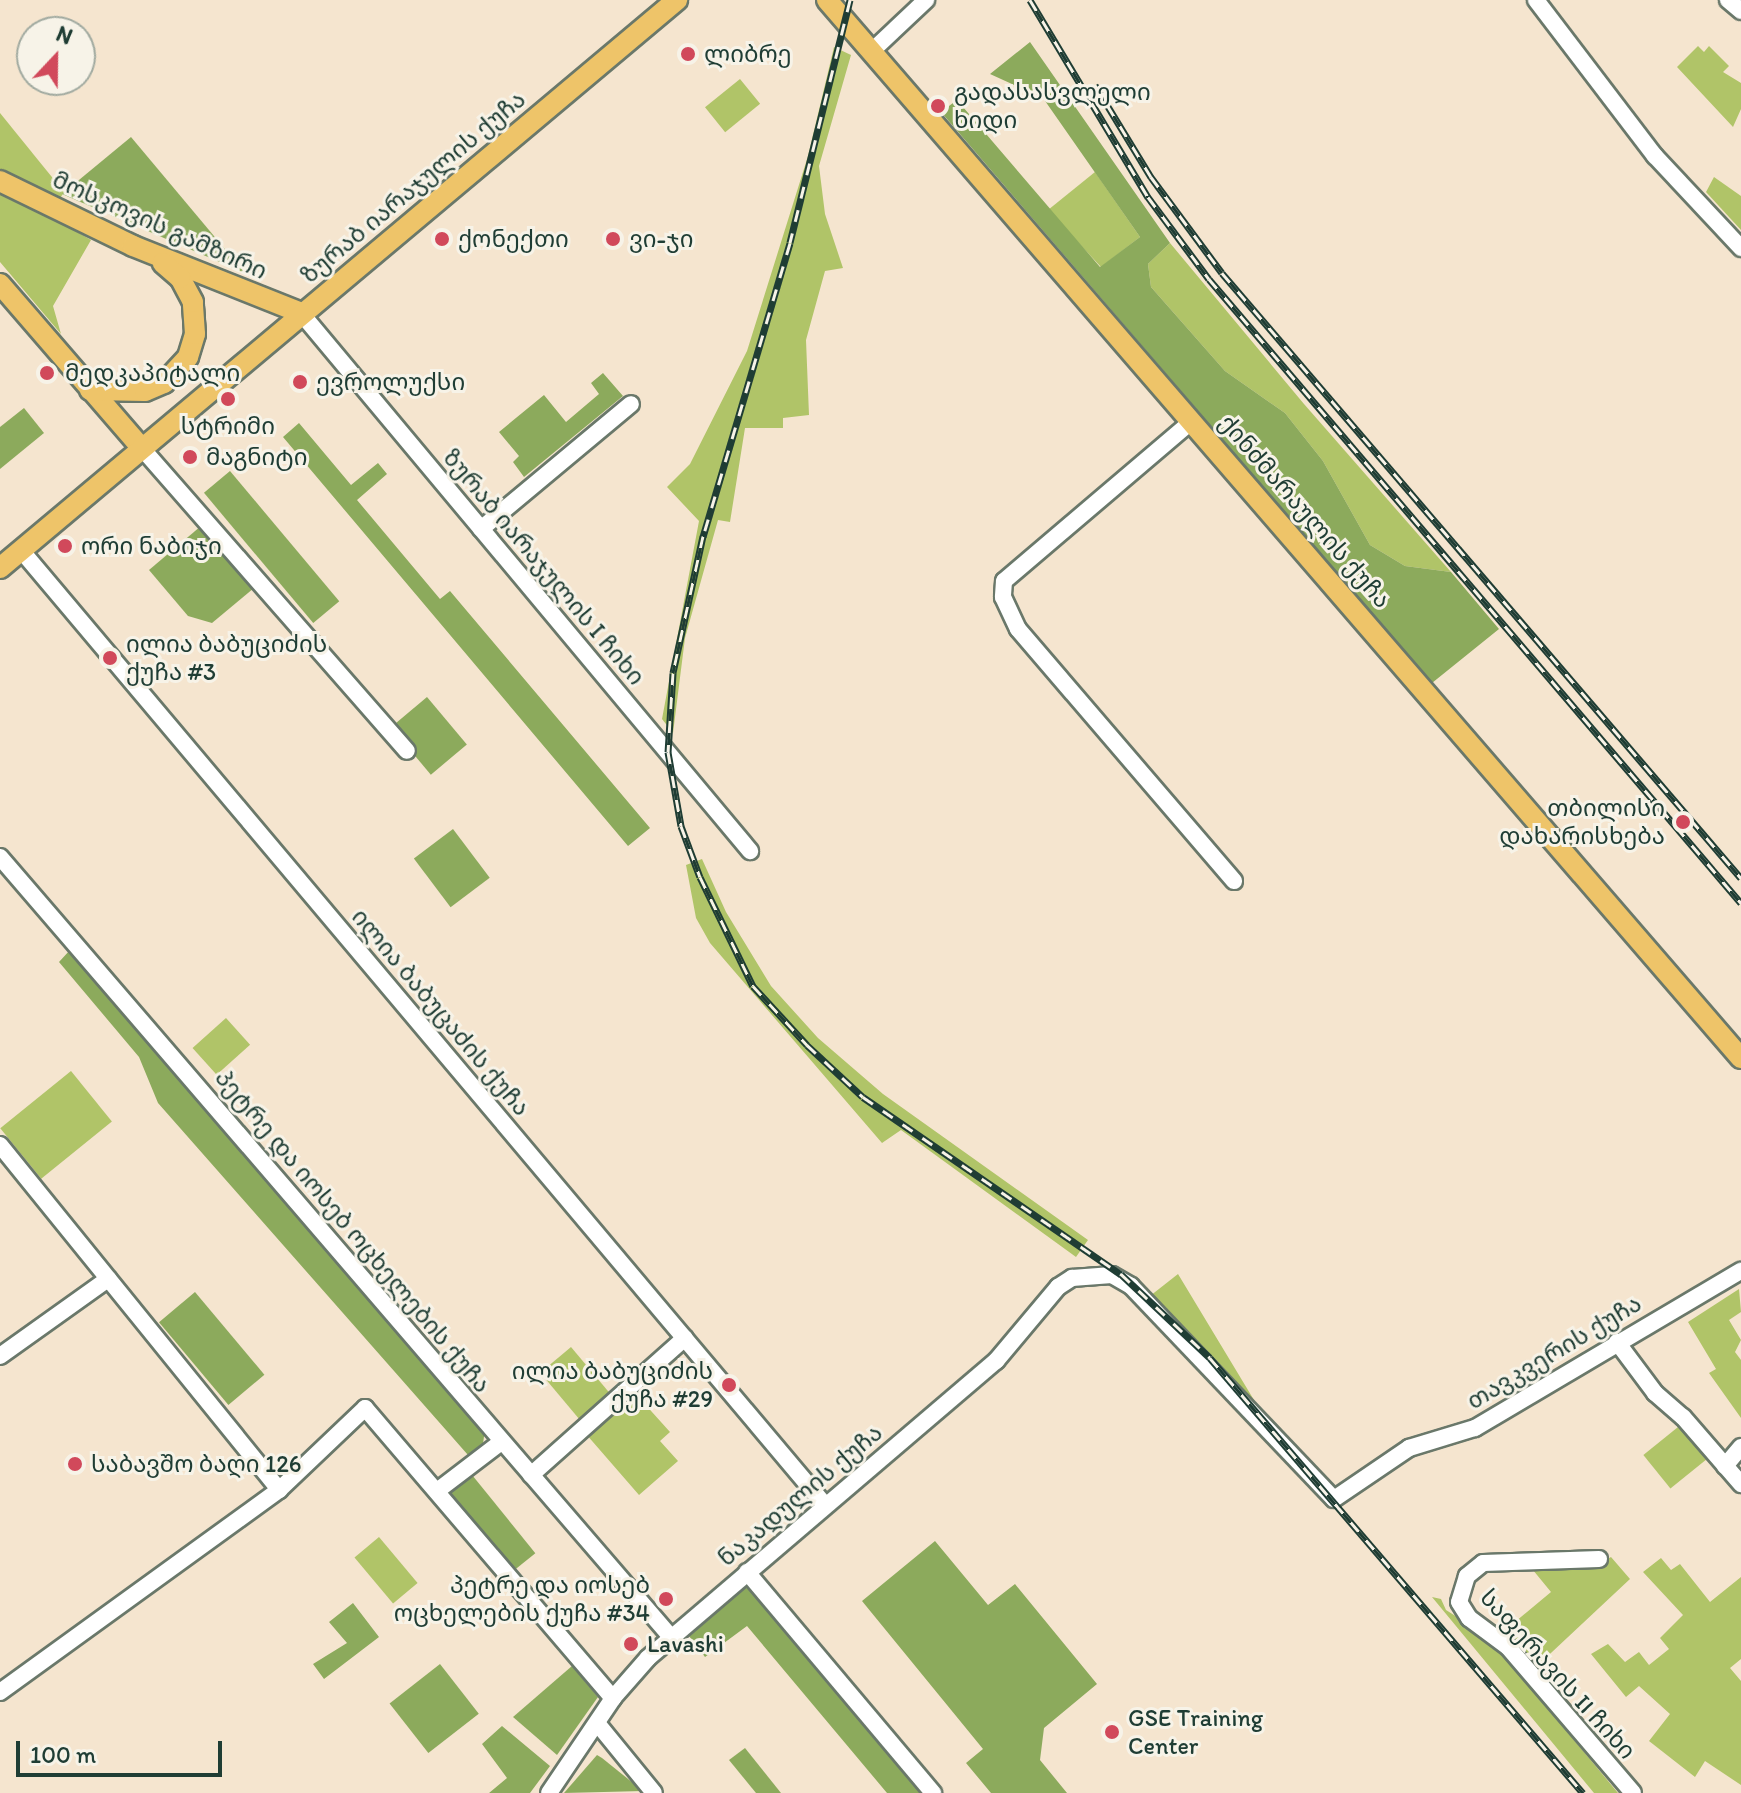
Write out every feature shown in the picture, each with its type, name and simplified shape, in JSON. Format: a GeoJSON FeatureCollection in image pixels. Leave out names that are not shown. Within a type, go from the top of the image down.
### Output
{"type":"FeatureCollection","features":[{"type":"Feature","properties":{"kind":"main road","name":"ზურაბ იარაჯულის ქუჩა"},"geometry":{"type":"LineString","coordinates":[[0,568],[140,446],[677,0]]}},
{"type":"Feature","properties":{"kind":"main road","name":"ქინძმარაულის ქუჩა"},"geometry":{"type":"LineString","coordinates":[[827,0],[1741,1058]]}},
{"type":"Feature","properties":{"kind":"main road","name":"მოსკოვის გამზირი"},"geometry":{"type":"LineString","coordinates":[[0,181],[147,251],[301,313]]}},
{"type":"Feature","properties":{"kind":"main road"},"geometry":{"type":"LineString","coordinates":[[90,390],[131,393],[154,388],[181,367],[192,346],[196,323],[188,290],[147,251]]}},
{"type":"Feature","properties":{"kind":"main road"},"geometry":{"type":"LineString","coordinates":[[0,284],[140,446]]}},
{"type":"Feature","properties":{"kind":"street"},"geometry":{"type":"LineString","coordinates":[[873,50],[926,0]]}},
{"type":"Feature","properties":{"kind":"street"},"geometry":{"type":"LineString","coordinates":[[1536,0],[1655,156],[1741,248]]}},
{"type":"Feature","properties":{"kind":"street"},"geometry":{"type":"LineString","coordinates":[[1728,0],[1741,11]]}},
{"type":"Feature","properties":{"kind":"street","name":"ზურაბ იარაჯულის I ჩიხი"},"geometry":{"type":"LineString","coordinates":[[301,313],[750,851]]}},
{"type":"Feature","properties":{"kind":"street"},"geometry":{"type":"LineString","coordinates":[[481,529],[631,404]]}},
{"type":"Feature","properties":{"kind":"street"},"geometry":{"type":"LineString","coordinates":[[1192,421],[1004,581],[1003,597],[1018,629],[1234,881]]}},
{"type":"Feature","properties":{"kind":"street"},"geometry":{"type":"LineString","coordinates":[[140,446],[407,751]]}},
{"type":"Feature","properties":{"kind":"street","name":"ილია ბაბუცაძის ქუჩა"},"geometry":{"type":"LineString","coordinates":[[21,550],[825,1505]]}},
{"type":"Feature","properties":{"kind":"street","name":"პეტრე და იოსებ ოცხელების ქუჩა"},"geometry":{"type":"LineString","coordinates":[[0,857],[671,1637]]}},
{"type":"Feature","properties":{"kind":"street"},"geometry":{"type":"LineString","coordinates":[[0,1145],[279,1490]]}},
{"type":"Feature","properties":{"kind":"street","name":"თავკვერის ქუჩა"},"geometry":{"type":"LineString","coordinates":[[1112,1275],[1131,1286],[1205,1358],[1308,1477],[1334,1499],[1422,1440],[1475,1428],[1741,1271]]}},
{"type":"Feature","properties":{"kind":"street","name":"ნაკადულის ქუჩა"},"geometry":{"type":"LineString","coordinates":[[549,1793],[613,1698],[671,1637],[996,1361],[1058,1287],[1085,1274],[1112,1275]]}},
{"type":"Feature","properties":{"kind":"street"},"geometry":{"type":"LineString","coordinates":[[0,1356],[108,1279]]}},
{"type":"Feature","properties":{"kind":"street"},"geometry":{"type":"LineString","coordinates":[[531,1475],[685,1338]]}},
{"type":"Feature","properties":{"kind":"street"},"geometry":{"type":"LineString","coordinates":[[1617,1342],[1655,1393],[1741,1484]]}},
{"type":"Feature","properties":{"kind":"street"},"geometry":{"type":"LineString","coordinates":[[0,1692],[279,1490],[365,1408],[613,1698]]}},
{"type":"Feature","properties":{"kind":"street"},"geometry":{"type":"LineString","coordinates":[[437,1491],[501,1442]]}},
{"type":"Feature","properties":{"kind":"street"},"geometry":{"type":"LineString","coordinates":[[1725,1466],[1741,1447]]}},
{"type":"Feature","properties":{"kind":"street","name":"საფერავის II ჩიხი"},"geometry":{"type":"LineString","coordinates":[[1599,1559],[1483,1563],[1467,1576],[1459,1602],[1469,1618],[1508,1647],[1633,1793]]}},
{"type":"Feature","properties":{"kind":"street"},"geometry":{"type":"LineString","coordinates":[[747,1572],[933,1793]]}},
{"type":"Feature","properties":{"kind":"street"},"geometry":{"type":"LineString","coordinates":[[597,1723],[654,1793]]}},
{"type":"Feature","properties":{"kind":"green space"},"geometry":{"type":"Polygon","coordinates":[[[1030,42],[1170,243],[1148,264],[1151,287],[1225,371],[1285,413],[1323,461],[1370,545],[1405,566],[1451,572],[1499,629],[1432,683],[941,112],[957,100],[1100,267],[1140,237],[1043,98],[990,74],[1030,42]]]}},
{"type":"Feature","properties":{"kind":"green space"},"geometry":{"type":"Polygon","coordinates":[[[1698,46],[1704,52],[1709,46],[1729,66],[1723,72],[1741,83],[1741,109],[1733,127],[1677,67],[1698,46]]]}},
{"type":"Feature","properties":{"kind":"green space"},"geometry":{"type":"Polygon","coordinates":[[[834,47],[851,55],[819,166],[825,214],[843,268],[825,271],[806,340],[809,415],[783,418],[783,428],[745,428],[730,522],[718,520],[685,638],[673,733],[662,719],[699,521],[667,487],[690,464],[747,351],[808,156],[834,47]]]}},
{"type":"Feature","properties":{"kind":"green space"},"geometry":{"type":"Polygon","coordinates":[[[740,79],[760,104],[725,132],[705,107],[740,79]]]}},
{"type":"Feature","properties":{"kind":"green space"},"geometry":{"type":"Polygon","coordinates":[[[0,113],[64,192],[59,200],[0,170],[0,113]]]}},
{"type":"Feature","properties":{"kind":"green space"},"geometry":{"type":"Polygon","coordinates":[[[131,137],[245,273],[62,194],[131,137]]]}},
{"type":"Feature","properties":{"kind":"green space"},"geometry":{"type":"Polygon","coordinates":[[[1095,172],[1140,237],[1101,267],[1048,210],[1095,172]]]}},
{"type":"Feature","properties":{"kind":"green space"},"geometry":{"type":"Polygon","coordinates":[[[1714,177],[1741,196],[1741,230],[1706,192],[1714,177]]]}},
{"type":"Feature","properties":{"kind":"green space"},"geometry":{"type":"Polygon","coordinates":[[[0,188],[91,240],[53,306],[61,334],[0,262],[0,188]]]}},
{"type":"Feature","properties":{"kind":"green space"},"geometry":{"type":"Polygon","coordinates":[[[1170,243],[1304,404],[1451,572],[1405,566],[1370,545],[1323,461],[1285,413],[1225,371],[1151,287],[1148,264],[1170,243]]]}},
{"type":"Feature","properties":{"kind":"green space"},"geometry":{"type":"Polygon","coordinates":[[[603,373],[623,396],[524,477],[513,462],[519,456],[499,432],[544,395],[566,422],[599,394],[591,383],[603,373]]]}},
{"type":"Feature","properties":{"kind":"green space"},"geometry":{"type":"Polygon","coordinates":[[[24,408],[44,433],[0,469],[0,427],[24,408]]]}},
{"type":"Feature","properties":{"kind":"green space"},"geometry":{"type":"Polygon","coordinates":[[[299,423],[351,485],[378,463],[387,474],[357,500],[440,599],[450,591],[650,828],[628,846],[283,437],[299,423]]]}},
{"type":"Feature","properties":{"kind":"green space"},"geometry":{"type":"Polygon","coordinates":[[[230,471],[339,601],[313,623],[204,493],[230,471]]]}},
{"type":"Feature","properties":{"kind":"green space"},"geometry":{"type":"Polygon","coordinates":[[[201,526],[254,588],[212,623],[188,616],[149,570],[201,526]]]}},
{"type":"Feature","properties":{"kind":"green space"},"geometry":{"type":"Polygon","coordinates":[[[427,697],[467,744],[431,775],[391,727],[427,697]]]}},
{"type":"Feature","properties":{"kind":"green space"},"geometry":{"type":"Polygon","coordinates":[[[453,829],[490,878],[451,907],[414,858],[453,829]]]}},
{"type":"Feature","properties":{"kind":"green space"},"geometry":{"type":"Polygon","coordinates":[[[702,859],[726,912],[771,986],[818,1038],[883,1094],[1088,1240],[1076,1257],[901,1130],[882,1143],[710,943],[696,918],[686,865],[702,859]]]}},
{"type":"Feature","properties":{"kind":"green space"},"geometry":{"type":"Polygon","coordinates":[[[70,950],[485,1429],[483,1444],[468,1455],[158,1103],[139,1057],[59,962],[70,950]]]}},
{"type":"Feature","properties":{"kind":"green space"},"geometry":{"type":"Polygon","coordinates":[[[226,1018],[250,1045],[217,1075],[193,1048],[226,1018]]]}},
{"type":"Feature","properties":{"kind":"green space"},"geometry":{"type":"Polygon","coordinates":[[[71,1071],[112,1122],[41,1179],[0,1128],[71,1071]]]}},
{"type":"Feature","properties":{"kind":"green space"},"geometry":{"type":"Polygon","coordinates":[[[1178,1274],[1257,1405],[1335,1493],[1150,1296],[1178,1274]]]}},
{"type":"Feature","properties":{"kind":"green space"},"geometry":{"type":"Polygon","coordinates":[[[1739,1289],[1741,1312],[1729,1320],[1741,1340],[1735,1352],[1741,1360],[1741,1418],[1709,1373],[1716,1369],[1688,1322],[1739,1289]]]}},
{"type":"Feature","properties":{"kind":"green space"},"geometry":{"type":"Polygon","coordinates":[[[195,1292],[264,1375],[228,1405],[159,1322],[195,1292]]]}},
{"type":"Feature","properties":{"kind":"green space"},"geometry":{"type":"Polygon","coordinates":[[[571,1347],[610,1393],[579,1419],[540,1373],[571,1347]]]}},
{"type":"Feature","properties":{"kind":"green space"},"geometry":{"type":"Polygon","coordinates":[[[634,1392],[670,1432],[660,1441],[678,1461],[639,1495],[586,1434],[634,1392]]]}},
{"type":"Feature","properties":{"kind":"green space"},"geometry":{"type":"Polygon","coordinates":[[[1683,1423],[1710,1456],[1670,1489],[1643,1455],[1683,1423]]]}},
{"type":"Feature","properties":{"kind":"green space"},"geometry":{"type":"Polygon","coordinates":[[[468,1470],[535,1553],[510,1573],[443,1490],[468,1470]]]}},
{"type":"Feature","properties":{"kind":"green space"},"geometry":{"type":"Polygon","coordinates":[[[379,1537],[418,1583],[393,1604],[354,1558],[379,1537]]]}},
{"type":"Feature","properties":{"kind":"green space"},"geometry":{"type":"Polygon","coordinates":[[[935,1541],[988,1605],[1015,1584],[1097,1684],[1044,1728],[1040,1760],[1067,1793],[991,1793],[966,1763],[983,1749],[862,1601],[935,1541]]]}},
{"type":"Feature","properties":{"kind":"green space"},"geometry":{"type":"Polygon","coordinates":[[[1611,1557],[1630,1579],[1536,1667],[1503,1632],[1551,1592],[1528,1564],[1596,1565],[1611,1557]]]}},
{"type":"Feature","properties":{"kind":"green space"},"geometry":{"type":"Polygon","coordinates":[[[1661,1558],[1671,1570],[1680,1564],[1710,1602],[1741,1577],[1741,1659],[1730,1668],[1741,1681],[1741,1785],[1705,1761],[1695,1777],[1649,1741],[1670,1714],[1639,1686],[1626,1697],[1591,1654],[1608,1644],[1625,1662],[1639,1652],[1649,1665],[1669,1649],[1660,1638],[1683,1615],[1643,1572],[1661,1558]]]}},
{"type":"Feature","properties":{"kind":"green space"},"geometry":{"type":"Polygon","coordinates":[[[748,1583],[925,1793],[887,1793],[747,1626],[705,1657],[689,1636],[748,1583]]]}},
{"type":"Feature","properties":{"kind":"green space"},"geometry":{"type":"Polygon","coordinates":[[[1432,1597],[1441,1599],[1446,1610],[1476,1629],[1515,1669],[1618,1793],[1594,1793],[1432,1597]]]}},
{"type":"Feature","properties":{"kind":"green space"},"geometry":{"type":"Polygon","coordinates":[[[353,1603],[379,1637],[324,1679],[313,1664],[347,1643],[329,1622],[353,1603]]]}},
{"type":"Feature","properties":{"kind":"green space"},"geometry":{"type":"Polygon","coordinates":[[[440,1664],[479,1714],[428,1753],[390,1703],[440,1664]]]}},
{"type":"Feature","properties":{"kind":"green space"},"geometry":{"type":"Polygon","coordinates":[[[572,1666],[598,1697],[557,1755],[513,1717],[572,1666]]]}},
{"type":"Feature","properties":{"kind":"green space"},"geometry":{"type":"Polygon","coordinates":[[[502,1726],[550,1766],[530,1793],[489,1793],[507,1778],[482,1744],[502,1726]]]}},
{"type":"Feature","properties":{"kind":"green space"},"geometry":{"type":"Polygon","coordinates":[[[745,1748],[781,1793],[756,1793],[729,1760],[745,1748]]]}},
{"type":"Feature","properties":{"kind":"green space"},"geometry":{"type":"Polygon","coordinates":[[[597,1755],[602,1758],[643,1791],[564,1793],[597,1755]]]}},
{"type":"Feature","properties":{"kind":"railway"},"geometry":{"type":"LineString","coordinates":[[850,0],[790,243],[703,536],[673,673],[668,752],[681,826],[700,877],[753,986],[807,1045],[863,1097],[1121,1274],[1210,1358],[1583,1793]]}},
{"type":"Feature","properties":{"kind":"railway"},"geometry":{"type":"LineString","coordinates":[[1030,0],[1148,197],[1209,279],[1741,903]]}},
{"type":"Feature","properties":{"kind":"railway"},"geometry":{"type":"LineString","coordinates":[[1095,85],[1151,177],[1222,273],[1741,878]]}},
{"type":"Feature","properties":{"kind":"place","name":"ლიბრე"},"geometry":{"type":"Point","coordinates":[688,54]}},
{"type":"Feature","properties":{"kind":"place","name":"გადასასვლელი ხიდი"},"geometry":{"type":"Point","coordinates":[938,106]}},
{"type":"Feature","properties":{"kind":"place","name":"ქონექთი"},"geometry":{"type":"Point","coordinates":[442,239]}},
{"type":"Feature","properties":{"kind":"place","name":"ვი-ჯი"},"geometry":{"type":"Point","coordinates":[613,239]}},
{"type":"Feature","properties":{"kind":"place","name":"მედკაპიტალი"},"geometry":{"type":"Point","coordinates":[47,373]}},
{"type":"Feature","properties":{"kind":"place","name":"ევროლუქსი"},"geometry":{"type":"Point","coordinates":[300,382]}},
{"type":"Feature","properties":{"kind":"place","name":"სტრიმი"},"geometry":{"type":"Point","coordinates":[228,399]}},
{"type":"Feature","properties":{"kind":"place","name":"მაგნიტი"},"geometry":{"type":"Point","coordinates":[190,457]}},
{"type":"Feature","properties":{"kind":"place","name":"ორი ნაბიჯი"},"geometry":{"type":"Point","coordinates":[65,546]}},
{"type":"Feature","properties":{"kind":"place","name":"ილია ბაბუციძის ქუჩა #3"},"geometry":{"type":"Point","coordinates":[110,658]}},
{"type":"Feature","properties":{"kind":"place","name":"თბილისი დახარისხება"},"geometry":{"type":"Point","coordinates":[1683,822]}},
{"type":"Feature","properties":{"kind":"place","name":"ილია ბაბუციძის ქუჩა #29"},"geometry":{"type":"Point","coordinates":[729,1385]}},
{"type":"Feature","properties":{"kind":"place","name":"საბავშო ბაღი 126"},"geometry":{"type":"Point","coordinates":[75,1464]}},
{"type":"Feature","properties":{"kind":"place","name":"პეტრე და იოსებ ოცხელების ქუჩა #34"},"geometry":{"type":"Point","coordinates":[666,1599]}},
{"type":"Feature","properties":{"kind":"place","name":"Lavashi"},"geometry":{"type":"Point","coordinates":[631,1644]}},
{"type":"Feature","properties":{"kind":"place","name":"GSE Training Center"},"geometry":{"type":"Point","coordinates":[1112,1732]}}]}
